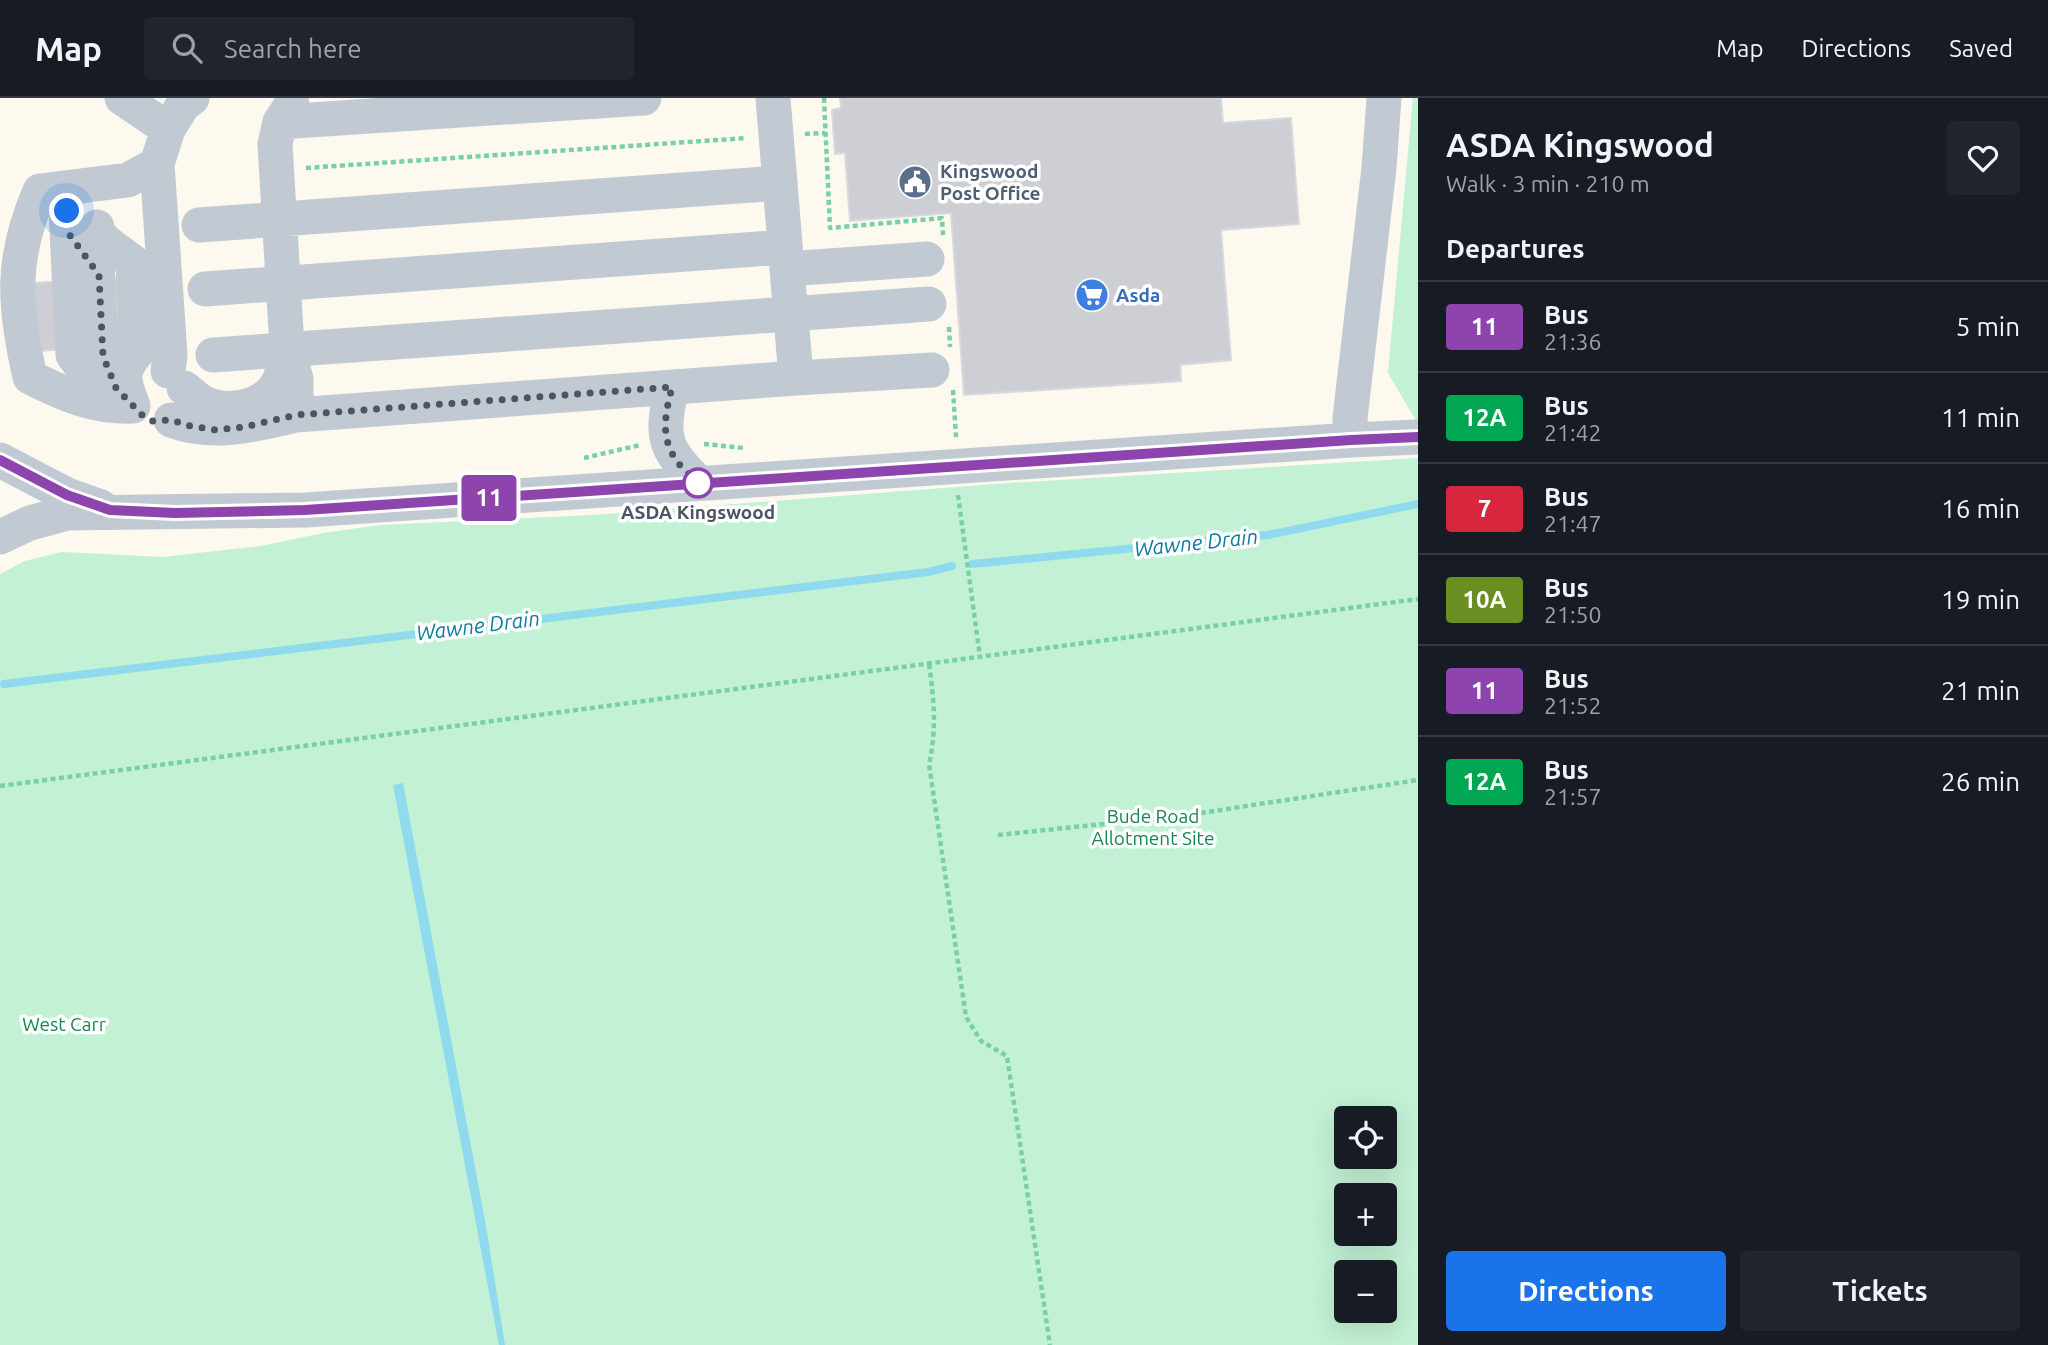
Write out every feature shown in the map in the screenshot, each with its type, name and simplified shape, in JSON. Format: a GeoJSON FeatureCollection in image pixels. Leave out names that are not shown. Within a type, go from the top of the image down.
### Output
{"type":"FeatureCollection","features":[{"type":"Feature","properties":{"kind":"street"},"geometry":{"type":"LineString","coordinates":[[122,98],[168,129]]}},
{"type":"Feature","properties":{"kind":"street"},"geometry":{"type":"LineString","coordinates":[[80,186],[83,254],[73,355],[94,383],[153,421],[174,393],[158,164],[168,129],[183,105],[192,98]]}},
{"type":"Feature","properties":{"kind":"street"},"geometry":{"type":"LineString","coordinates":[[296,415],[296,379],[287,348],[275,144],[288,110],[644,98]]}},
{"type":"Feature","properties":{"kind":"street"},"geometry":{"type":"LineString","coordinates":[[773,98],[796,378]]}},
{"type":"Feature","properties":{"kind":"street"},"geometry":{"type":"LineString","coordinates":[[1351,440],[1350,418],[1379,168],[1384,98]]}},
{"type":"Feature","properties":{"kind":"street"},"geometry":{"type":"LineString","coordinates":[[135,408],[115,407],[68,396],[30,377],[19,330],[17,270],[25,225],[40,191],[128,180],[158,164]]}},
{"type":"Feature","properties":{"kind":"street"},"geometry":{"type":"LineString","coordinates":[[199,225],[780,183]]}},
{"type":"Feature","properties":{"kind":"street"},"geometry":{"type":"LineString","coordinates":[[83,254],[111,246],[133,262],[137,352],[125,365],[124,384],[135,408]]}},
{"type":"Feature","properties":{"kind":"street"},"geometry":{"type":"LineString","coordinates":[[205,289],[786,258],[927,259]]}},
{"type":"Feature","properties":{"kind":"street"},"geometry":{"type":"LineString","coordinates":[[213,355],[929,304]]}},
{"type":"Feature","properties":{"kind":"street"},"geometry":{"type":"LineString","coordinates":[[174,393],[223,409],[248,407],[267,396],[277,385],[287,348]]}},
{"type":"Feature","properties":{"kind":"street"},"geometry":{"type":"LineString","coordinates":[[135,408],[134,396],[140,380],[153,371],[174,393],[190,426],[216,430],[244,427],[296,415],[932,370]]}},
{"type":"Feature","properties":{"kind":"street"},"geometry":{"type":"LineString","coordinates":[[672,387],[664,422],[666,440],[679,464],[699,483]]}},
{"type":"Feature","properties":{"kind":"street"},"geometry":{"type":"LineString","coordinates":[[0,537],[30,523],[67,513],[110,510],[175,513],[305,510],[1418,437]]}},
{"type":"Feature","properties":{"kind":"street"},"geometry":{"type":"LineString","coordinates":[[0,460],[67,495],[110,510]]}},
{"type":"Feature","properties":{"kind":"path"},"geometry":{"type":"LineString","coordinates":[[277,170],[825,133]]}},
{"type":"Feature","properties":{"kind":"path"},"geometry":{"type":"LineString","coordinates":[[0,786],[1418,599]]}},
{"type":"Feature","properties":{"kind":"path"},"geometry":{"type":"LineString","coordinates":[[929,664],[935,737],[929,764],[967,1017],[981,1041],[1007,1056],[1051,1345]]}},
{"type":"Feature","properties":{"kind":"path"},"geometry":{"type":"LineString","coordinates":[[998,835],[1181,816],[1418,780]]}},
{"type":"Feature","properties":{"kind":"shaded area"},"geometry":{"type":"Polygon","coordinates":[[[0,98],[1413,98],[1388,373],[1418,424],[1418,458],[995,484],[593,515],[380,525],[261,546],[162,557],[62,552],[25,561],[0,574],[0,98]]]}},
{"type":"Feature","properties":{"kind":"green space"},"geometry":{"type":"Polygon","coordinates":[[[1413,98],[1418,98],[1418,424],[1388,373],[1413,98]]]}},
{"type":"Feature","properties":{"kind":"green space"},"geometry":{"type":"Polygon","coordinates":[[[1418,458],[1418,1345],[0,1345],[0,574],[25,561],[62,552],[162,557],[261,546],[380,525],[593,515],[995,484],[1418,458]]]}},
{"type":"Feature","properties":{"kind":"water"},"geometry":{"type":"Polygon","coordinates":[[[403,783],[486,1226],[505,1345],[499,1345],[393,785],[403,783]]]}},
{"type":"Feature","properties":{"kind":"building","name":"Asda"},"geometry":{"type":"Polygon","coordinates":[[[840,98],[1221,98],[1223,123],[1291,118],[1299,224],[1221,230],[1231,360],[1180,365],[1181,381],[964,395],[951,213],[850,221],[845,153],[835,154],[832,110],[841,108],[840,98]]]}},
{"type":"Feature","properties":{"kind":"building"},"geometry":{"type":"Polygon","coordinates":[[[122,277],[127,345],[25,352],[20,284],[122,277]]]}},
{"type":"Feature","properties":{"kind":"waterway","name":"Wawne Drain"},"geometry":{"type":"LineString","coordinates":[[972,564],[1268,535],[1418,504]]}},
{"type":"Feature","properties":{"kind":"waterway","name":"Wawne Drain"},"geometry":{"type":"LineString","coordinates":[[4,684],[928,572],[952,566]]}},
{"type":"Feature","properties":{"kind":"bus line","name":"11"},"geometry":{"type":"LineString","coordinates":[[0,460],[67,495],[110,510],[175,513],[305,510],[1418,437]]}},
{"type":"Feature","properties":{"kind":"place","name":"Kingswood Post Office"},"geometry":{"type":"Point","coordinates":[915,182]}},
{"type":"Feature","properties":{"kind":"place","name":"Asda"},"geometry":{"type":"Point","coordinates":[1092,295]}},
{"type":"Feature","properties":{"kind":"place","name":"ASDA Kingswood"},"geometry":{"type":"Point","coordinates":[698,483]}},
{"type":"Feature","properties":{"kind":"route"},"geometry":{"type":"LineString","coordinates":[[67,211],[69,234],[99,275],[103,356],[116,388],[144,417],[153,421],[171,420],[216,430],[244,427],[296,415],[672,387],[664,422],[666,440],[679,464],[698,483]]}},
{"type":"Feature","properties":{"kind":"park label","name":"Bude Road Allotment Site"},"geometry":{"type":"Point","coordinates":[1153,827]}},
{"type":"Feature","properties":{"kind":"park label","name":"West Carr"},"geometry":{"type":"Point","coordinates":[64,1024]}}]}
